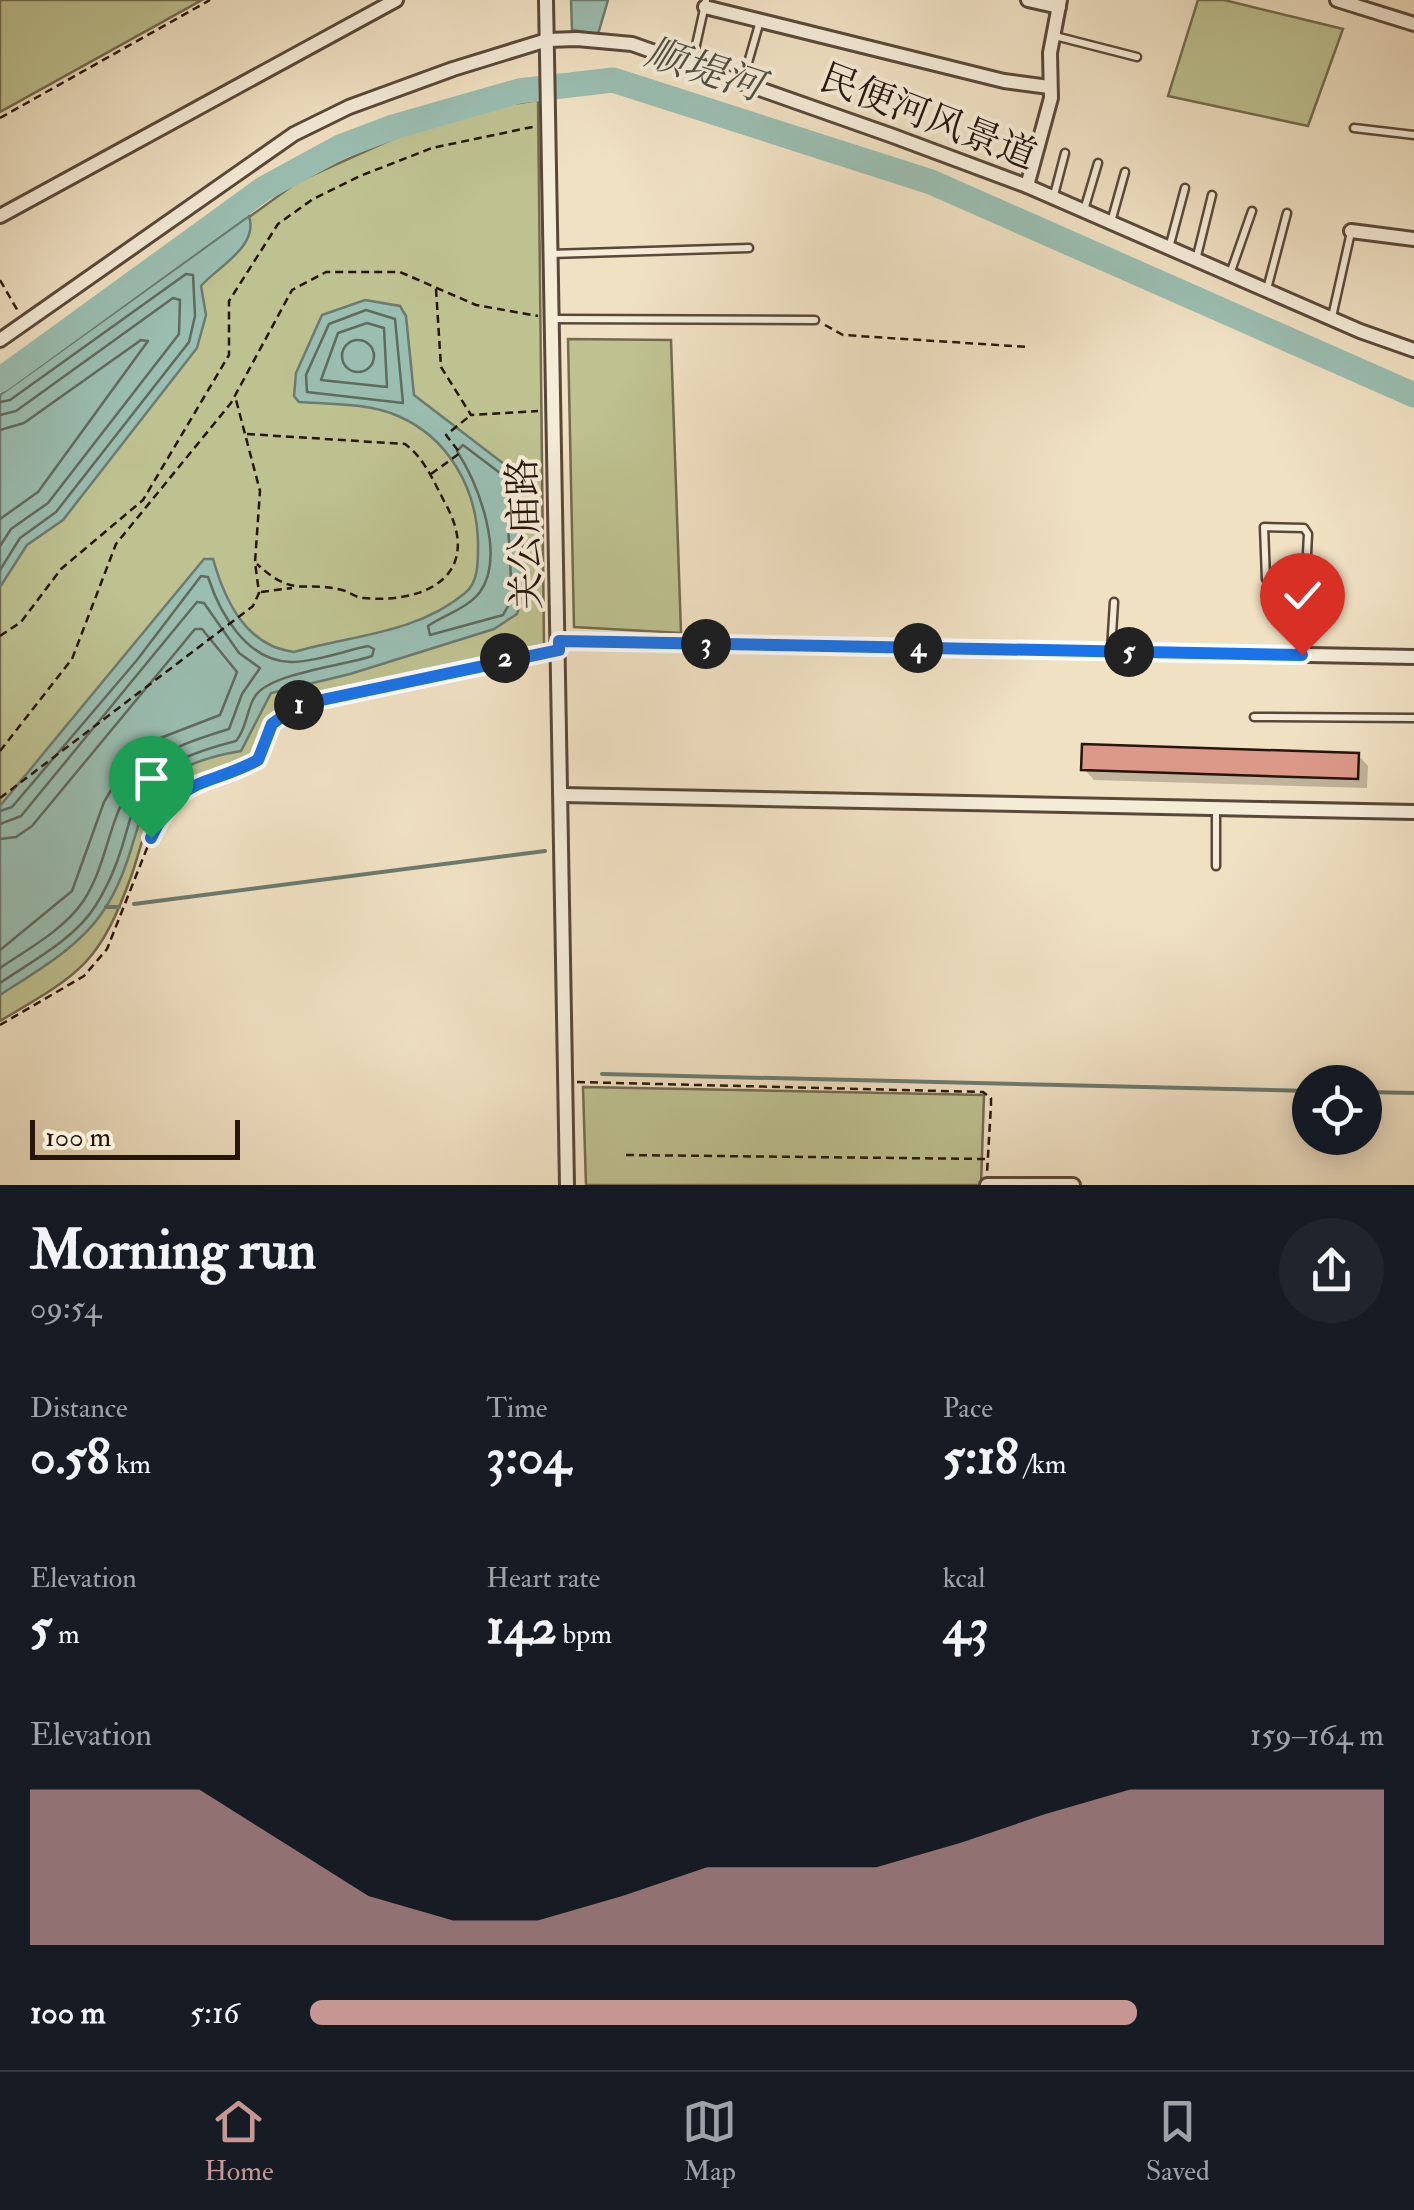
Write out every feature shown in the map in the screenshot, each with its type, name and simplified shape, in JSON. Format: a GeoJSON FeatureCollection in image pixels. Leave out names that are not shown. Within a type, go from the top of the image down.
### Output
{"type":"FeatureCollection","features":[{"type":"Feature","properties":{"kind":"street"},"geometry":{"type":"LineString","coordinates":[[0,216],[396,0]]}},
{"type":"Feature","properties":{"kind":"street","name":"关公庙路"},"geometry":{"type":"LineString","coordinates":[[546,0],[567,1185]]}},
{"type":"Feature","properties":{"kind":"street"},"geometry":{"type":"LineString","coordinates":[[1028,0],[1059,3],[1051,98],[1028,186]]}},
{"type":"Feature","properties":{"kind":"street"},"geometry":{"type":"LineString","coordinates":[[1336,0],[1414,24]]}},
{"type":"Feature","properties":{"kind":"street"},"geometry":{"type":"LineString","coordinates":[[706,4],[1004,81],[1049,88]]}},
{"type":"Feature","properties":{"kind":"street","name":"民便河风景道"},"geometry":{"type":"LineString","coordinates":[[0,340],[294,134],[397,88],[547,46],[632,44],[743,80],[1028,186],[1332,319],[1414,350]]}},
{"type":"Feature","properties":{"kind":"street"},"geometry":{"type":"LineString","coordinates":[[1352,231],[1414,239]]}},
{"type":"Feature","properties":{"kind":"street"},"geometry":{"type":"LineString","coordinates":[[559,645],[1414,657]]}},
{"type":"Feature","properties":{"kind":"street"},"geometry":{"type":"LineString","coordinates":[[562,795],[1414,812]]}},
{"type":"Feature","properties":{"kind":"street"},"geometry":{"type":"LineString","coordinates":[[987,1184],[1073,1185]]}},
{"type":"Feature","properties":{"kind":"lane"},"geometry":{"type":"LineString","coordinates":[[692,63],[706,4]]}},
{"type":"Feature","properties":{"kind":"lane"},"geometry":{"type":"LineString","coordinates":[[743,80],[760,20]]}},
{"type":"Feature","properties":{"kind":"lane"},"geometry":{"type":"LineString","coordinates":[[1054,35],[1137,57]]}},
{"type":"Feature","properties":{"kind":"lane"},"geometry":{"type":"LineString","coordinates":[[1354,128],[1414,135]]}},
{"type":"Feature","properties":{"kind":"lane"},"geometry":{"type":"LineString","coordinates":[[1053,197],[1065,153]]}},
{"type":"Feature","properties":{"kind":"lane"},"geometry":{"type":"LineString","coordinates":[[1084,210],[1098,163]]}},
{"type":"Feature","properties":{"kind":"lane"},"geometry":{"type":"LineString","coordinates":[[1112,222],[1125,172]]}},
{"type":"Feature","properties":{"kind":"lane"},"geometry":{"type":"LineString","coordinates":[[1170,248],[1185,188]]}},
{"type":"Feature","properties":{"kind":"lane"},"geometry":{"type":"LineString","coordinates":[[1196,260],[1212,195]]}},
{"type":"Feature","properties":{"kind":"lane"},"geometry":{"type":"LineString","coordinates":[[1230,274],[1252,211]]}},
{"type":"Feature","properties":{"kind":"lane"},"geometry":{"type":"LineString","coordinates":[[1266,290],[1287,212]]}},
{"type":"Feature","properties":{"kind":"lane"},"geometry":{"type":"LineString","coordinates":[[1332,319],[1352,231]]}},
{"type":"Feature","properties":{"kind":"lane"},"geometry":{"type":"LineString","coordinates":[[549,254],[749,248]]}},
{"type":"Feature","properties":{"kind":"lane"},"geometry":{"type":"LineString","coordinates":[[550,318],[814,320]]}},
{"type":"Feature","properties":{"kind":"lane"},"geometry":{"type":"LineString","coordinates":[[1302,655],[1305,580],[1304,528],[1264,527],[1266,579],[1305,580]]}},
{"type":"Feature","properties":{"kind":"lane"},"geometry":{"type":"LineString","coordinates":[[1111,652],[1114,602]]}},
{"type":"Feature","properties":{"kind":"lane"},"geometry":{"type":"LineString","coordinates":[[1254,716],[1414,718]]}},
{"type":"Feature","properties":{"kind":"lane"},"geometry":{"type":"LineString","coordinates":[[1216,808],[1216,866]]}},
{"type":"Feature","properties":{"kind":"path"},"geometry":{"type":"LineString","coordinates":[[0,118],[210,0]]}},
{"type":"Feature","properties":{"kind":"path"},"geometry":{"type":"LineString","coordinates":[[0,636],[20,622],[61,569],[143,500],[228,355],[229,301],[278,224],[313,199],[432,148],[546,124]]}},
{"type":"Feature","properties":{"kind":"path"},"geometry":{"type":"LineString","coordinates":[[0,751],[72,658],[116,544],[235,394],[292,290],[313,276],[351,270],[400,272],[476,305],[550,318]]}},
{"type":"Feature","properties":{"kind":"path"},"geometry":{"type":"LineString","coordinates":[[0,280],[25,322]]}},
{"type":"Feature","properties":{"kind":"path"},"geometry":{"type":"LineString","coordinates":[[436,288],[441,367],[471,415]]}},
{"type":"Feature","properties":{"kind":"path"},"geometry":{"type":"LineString","coordinates":[[814,320],[843,335],[1028,347]]}},
{"type":"Feature","properties":{"kind":"path"},"geometry":{"type":"LineString","coordinates":[[0,798],[248,612],[260,593],[255,562],[260,491],[235,394]]}},
{"type":"Feature","properties":{"kind":"path"},"geometry":{"type":"LineString","coordinates":[[430,475],[460,452],[446,435],[471,415],[551,410]]}},
{"type":"Feature","properties":{"kind":"path"},"geometry":{"type":"LineString","coordinates":[[246,434],[405,444],[418,453],[454,519],[458,542],[456,565],[445,581],[428,592],[360,599],[344,590],[294,588],[260,593]]}},
{"type":"Feature","properties":{"kind":"path"},"geometry":{"type":"LineString","coordinates":[[255,562],[294,588]]}},
{"type":"Feature","properties":{"kind":"path"},"geometry":{"type":"LineString","coordinates":[[0,1025],[84,976],[107,950],[165,808],[199,781],[258,760],[272,724],[285,712],[559,645]]}},
{"type":"Feature","properties":{"kind":"path"},"geometry":{"type":"LineString","coordinates":[[566,1082],[973,1090],[991,1098],[987,1184]]}},
{"type":"Feature","properties":{"kind":"path"},"geometry":{"type":"LineString","coordinates":[[626,1155],[988,1159]]}},
{"type":"Feature","properties":{"kind":"green space"},"geometry":{"type":"Polygon","coordinates":[[[0,0],[202,0],[0,112],[0,0]]]}},
{"type":"Feature","properties":{"kind":"green space"},"geometry":{"type":"Polygon","coordinates":[[[1198,0],[1224,0],[1343,29],[1308,126],[1168,96],[1198,0]]]}},
{"type":"Feature","properties":{"kind":"green space"},"geometry":{"type":"Polygon","coordinates":[[[538,100],[544,645],[297,698],[283,705],[269,719],[252,754],[183,785],[160,804],[147,828],[120,904],[97,948],[69,977],[0,1021],[0,397],[299,181],[397,137],[482,109],[538,100]]]}},
{"type":"Feature","properties":{"kind":"green space"},"geometry":{"type":"Polygon","coordinates":[[[568,339],[671,340],[681,633],[574,627],[568,339]]]}},
{"type":"Feature","properties":{"kind":"green space"},"geometry":{"type":"Polygon","coordinates":[[[583,1087],[984,1095],[981,1185],[586,1185],[583,1087]]]}},
{"type":"Feature","properties":{"kind":"water"},"geometry":{"type":"Polygon","coordinates":[[[571,0],[608,0],[598,34],[572,30],[571,0]]]}},
{"type":"Feature","properties":{"kind":"water"},"geometry":{"type":"Polygon","coordinates":[[[249,216],[248,237],[242,247],[201,286],[206,315],[197,348],[63,520],[27,545],[0,587],[0,395],[249,216]]]}},
{"type":"Feature","properties":{"kind":"water"},"geometry":{"type":"Polygon","coordinates":[[[365,300],[400,306],[406,316],[414,395],[508,467],[519,497],[522,532],[522,600],[517,614],[494,629],[350,674],[271,693],[241,751],[201,761],[173,774],[155,790],[118,884],[92,926],[55,958],[0,995],[0,806],[204,559],[213,559],[231,605],[250,631],[277,648],[294,652],[383,632],[426,617],[446,607],[473,583],[478,543],[472,503],[457,468],[432,438],[387,412],[299,402],[294,396],[296,373],[322,315],[365,300]]]}},
{"type":"Feature","properties":{"kind":"building"},"geometry":{"type":"Polygon","coordinates":[[[1082,744],[1359,753],[1358,779],[1081,770],[1082,744]]]}},
{"type":"Feature","properties":{"kind":"waterway","name":"顺堤河"},"geometry":{"type":"LineString","coordinates":[[0,380],[263,189],[340,147],[393,127],[519,91],[613,80],[931,182],[1414,395]]}},
{"type":"Feature","properties":{"kind":"waterway"},"geometry":{"type":"LineString","coordinates":[[134,904],[545,851]]}},
{"type":"Feature","properties":{"kind":"waterway"},"geometry":{"type":"LineString","coordinates":[[106,907],[119,907]]}},
{"type":"Feature","properties":{"kind":"waterway"},"geometry":{"type":"LineString","coordinates":[[602,1074],[1292,1091]]}},
{"type":"Feature","properties":{"kind":"waterway"},"geometry":{"type":"LineString","coordinates":[[1382,1092],[1414,1093]]}},
{"type":"Feature","properties":{"kind":"route"},"geometry":{"type":"LineString","coordinates":[[151,838],[165,808],[180,792],[258,760],[272,724],[298,705],[484,662],[559,650],[559,641],[1302,655]]}}]}
